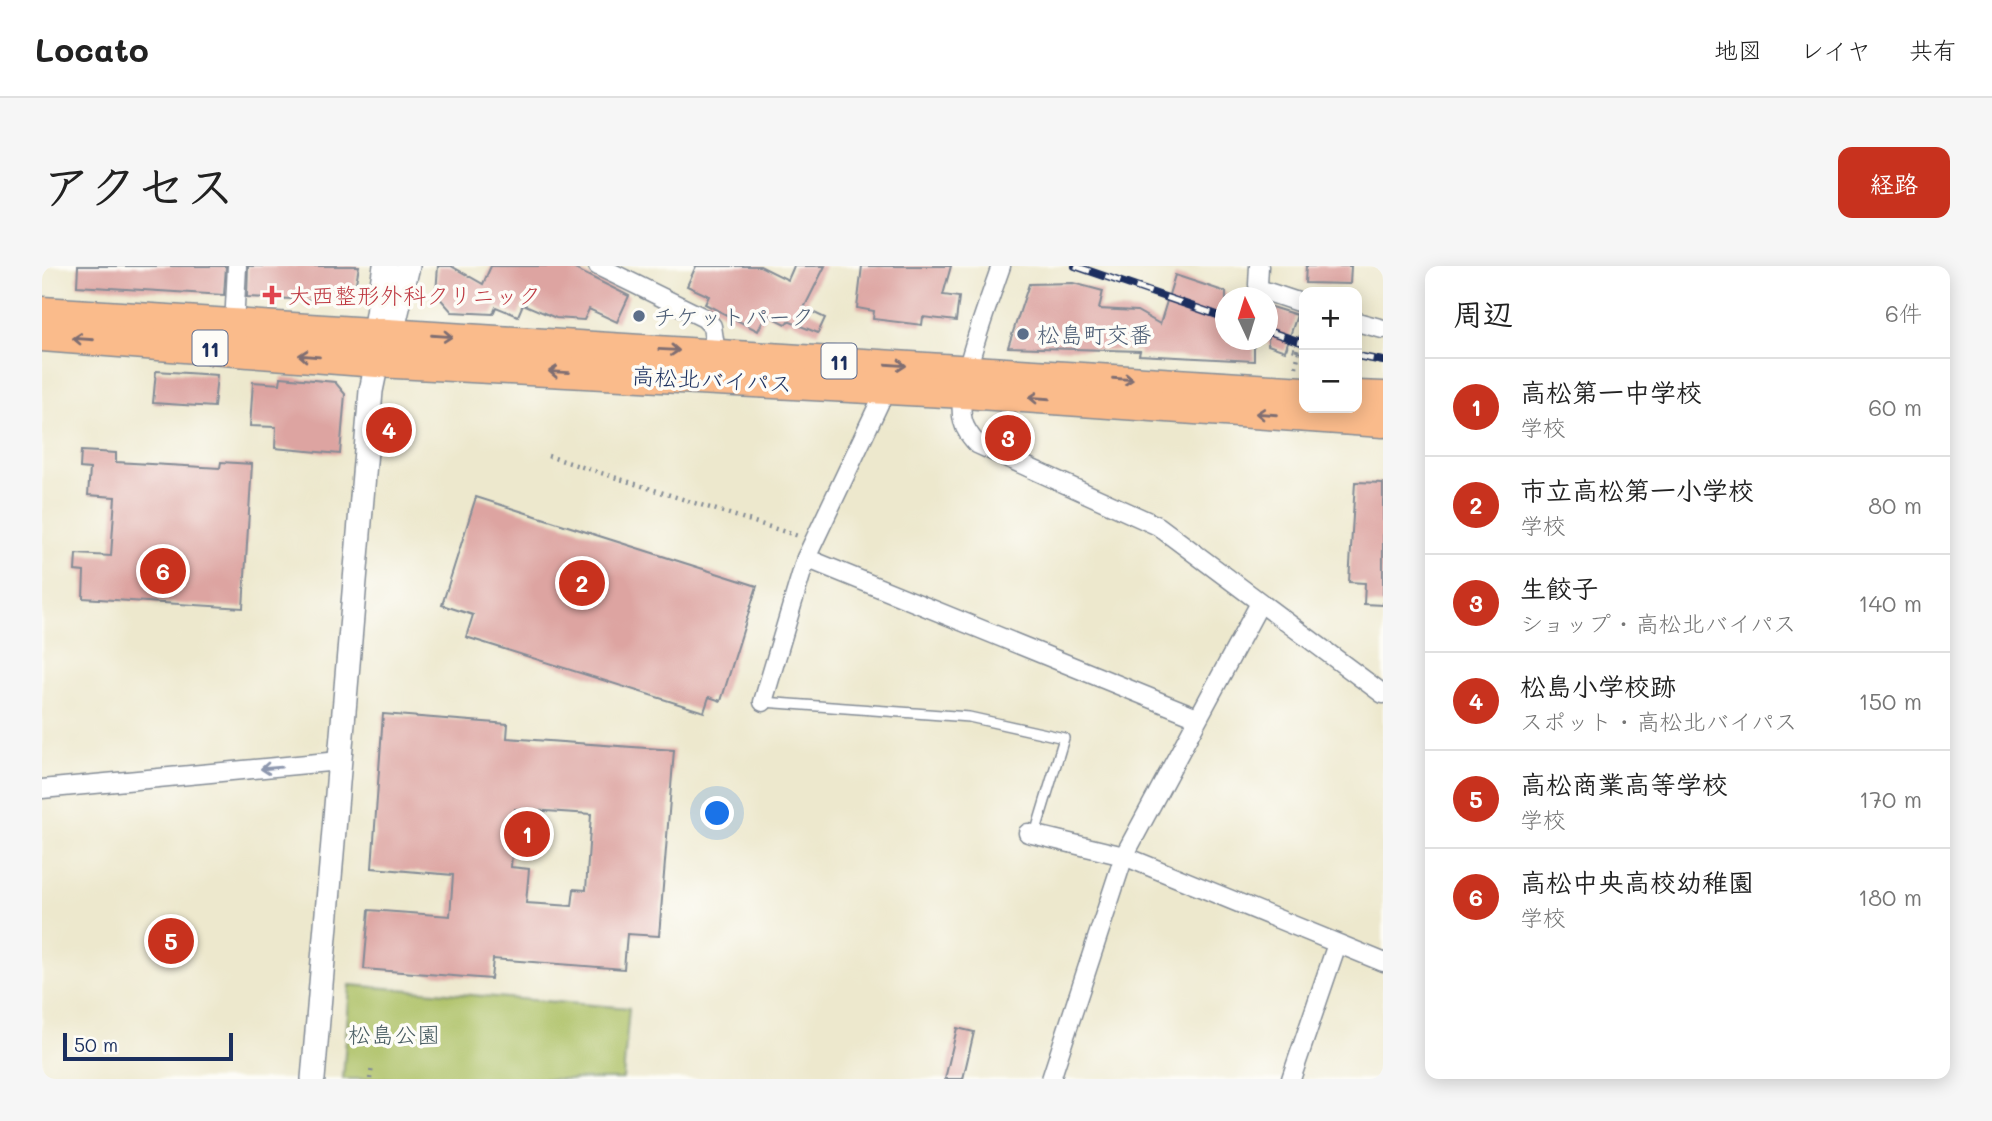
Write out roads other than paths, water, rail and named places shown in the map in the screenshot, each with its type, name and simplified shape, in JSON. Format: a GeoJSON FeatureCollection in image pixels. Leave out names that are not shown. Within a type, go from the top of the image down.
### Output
{"type":"FeatureCollection","features":[{"type":"Feature","properties":{"kind":"highway","name":"高松北バイパス"},"geometry":{"type":"LineString","coordinates":[[42,312],[234,326],[383,332],[716,353],[966,381],[1383,422]]}},
{"type":"Feature","properties":{"kind":"highway","name":"高松北バイパス"},"geometry":{"type":"LineString","coordinates":[[42,336],[377,362],[886,389],[966,381],[1299,381]]}},
{"type":"Feature","properties":{"kind":"highway"},"geometry":{"type":"LineString","coordinates":[[1362,396],[1383,397]]}},
{"type":"Feature","properties":{"kind":"street"},"geometry":{"type":"LineString","coordinates":[[234,326],[237,266]]}},
{"type":"Feature","properties":{"kind":"street"},"geometry":{"type":"LineString","coordinates":[[383,332],[384,266]]}},
{"type":"Feature","properties":{"kind":"street"},"geometry":{"type":"LineString","coordinates":[[313,1079],[371,391],[383,332],[408,266]]}},
{"type":"Feature","properties":{"kind":"street"},"geometry":{"type":"LineString","coordinates":[[598,266],[704,318],[712,326],[716,353]]}},
{"type":"Feature","properties":{"kind":"street"},"geometry":{"type":"LineString","coordinates":[[1001,266],[966,381],[962,419],[977,444],[1158,526],[1383,694]]}},
{"type":"Feature","properties":{"kind":"street"},"geometry":{"type":"LineString","coordinates":[[1259,266],[1258,285],[1262,290],[1299,302]]}},
{"type":"Feature","properties":{"kind":"street"},"geometry":{"type":"LineString","coordinates":[[1362,323],[1383,329]]}},
{"type":"Feature","properties":{"kind":"street"},"geometry":{"type":"LineString","coordinates":[[763,702],[812,541],[886,389]]}},
{"type":"Feature","properties":{"kind":"street"},"geometry":{"type":"LineString","coordinates":[[806,558],[1197,717]]}},
{"type":"Feature","properties":{"kind":"street"},"geometry":{"type":"LineString","coordinates":[[1051,1079],[1124,856],[1260,603]]}},
{"type":"Feature","properties":{"kind":"street"},"geometry":{"type":"LineString","coordinates":[[42,789],[339,761]]}},
{"type":"Feature","properties":{"kind":"street"},"geometry":{"type":"LineString","coordinates":[[1031,833],[1124,856],[1383,962]]}},
{"type":"Feature","properties":{"kind":"street"},"geometry":{"type":"LineString","coordinates":[[1291,1079],[1338,944]]}},
{"type":"Feature","properties":{"kind":"lane"},"geometry":{"type":"LineString","coordinates":[[763,702],[969,717],[1064,738],[1031,833]]}},
{"type":"Feature","properties":{"kind":"railway"},"geometry":{"type":"LineString","coordinates":[[1075,266],[1215,314]]}},
{"type":"Feature","properties":{"kind":"railway"},"geometry":{"type":"LineString","coordinates":[[1278,334],[1299,341]]}},
{"type":"Feature","properties":{"kind":"railway"},"geometry":{"type":"LineString","coordinates":[[1362,357],[1383,361]]}},
{"type":"Feature","properties":{"kind":"place","name":"大西整形外科クリニック"},"geometry":{"type":"Point","coordinates":[272,295]}},
{"type":"Feature","properties":{"kind":"place","name":"チケットパーク"},"geometry":{"type":"Point","coordinates":[639,316]}},
{"type":"Feature","properties":{"kind":"place","name":"松島町交番"},"geometry":{"type":"Point","coordinates":[1023,334]}},
{"type":"Feature","properties":{"kind":"place","name":"松島小学校跡"},"geometry":{"type":"Point","coordinates":[389,430]}},
{"type":"Feature","properties":{"kind":"place","name":"生餃子"},"geometry":{"type":"Point","coordinates":[1008,438]}},
{"type":"Feature","properties":{"kind":"place","name":"高松中央高校幼稚園"},"geometry":{"type":"Point","coordinates":[163,571]}},
{"type":"Feature","properties":{"kind":"place","name":"市立高松第一小学校"},"geometry":{"type":"Point","coordinates":[582,583]}},
{"type":"Feature","properties":{"kind":"place","name":"高松第一中学校"},"geometry":{"type":"Point","coordinates":[527,834]}},
{"type":"Feature","properties":{"kind":"place","name":"高松商業高等学校"},"geometry":{"type":"Point","coordinates":[171,941]}},
{"type":"Feature","properties":{"kind":"park label","name":"松島公園"},"geometry":{"type":"Point","coordinates":[394,1034]}}]}
